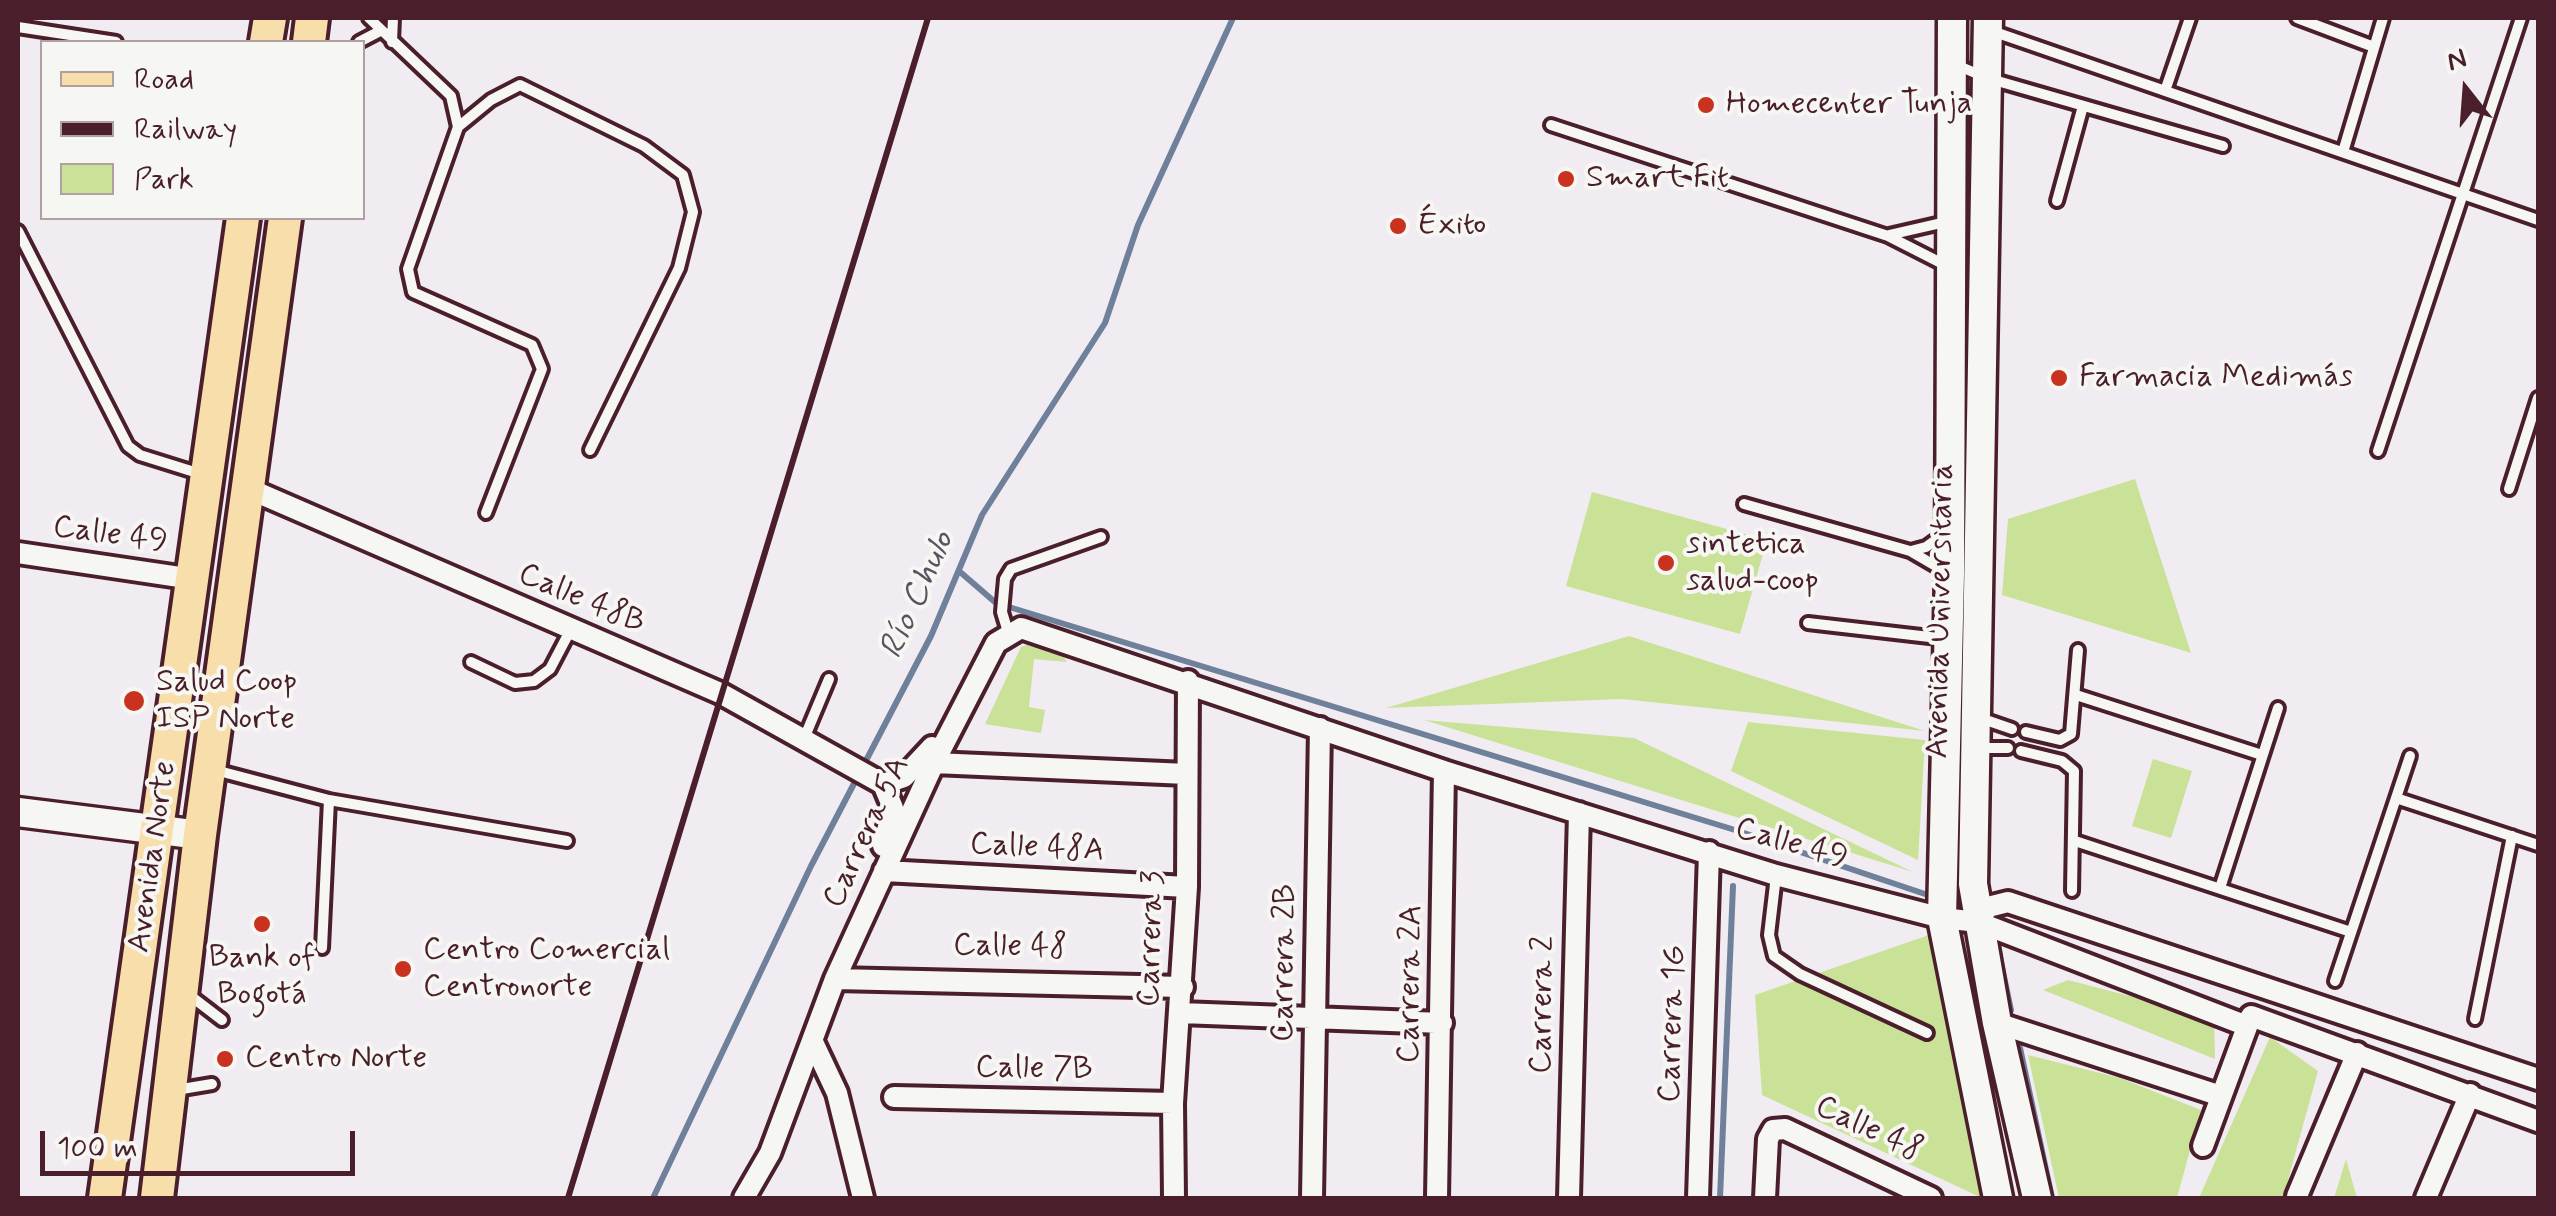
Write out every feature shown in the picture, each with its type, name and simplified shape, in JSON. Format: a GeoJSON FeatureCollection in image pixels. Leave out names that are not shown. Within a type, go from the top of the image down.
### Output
{"type":"FeatureCollection","features":[{"type":"Feature","properties":{"kind":"main road","name":"Avenida Universitaria"},"geometry":{"type":"LineString","coordinates":[[1952,18],[1950,574],[1942,918],[1998,1198]]}},
{"type":"Feature","properties":{"kind":"main road","name":"Avenida Universitaria"},"geometry":{"type":"LineString","coordinates":[[1988,23],[1973,884],[1997,1022],[2037,1198]]}},
{"type":"Feature","properties":{"kind":"main road","name":"Avenida Norte"},"geometry":{"type":"LineString","coordinates":[[105,1198],[243,220]]}},
{"type":"Feature","properties":{"kind":"main road","name":"Avenida Norte"},"geometry":{"type":"LineString","coordinates":[[157,1198],[200,835],[284,220]]}},
{"type":"Feature","properties":{"kind":"main road"},"geometry":{"type":"LineString","coordinates":[[18,812],[200,835]]}},
{"type":"Feature","properties":{"kind":"street","name":"Calle 48B"},"geometry":{"type":"LineString","coordinates":[[247,488],[720,693],[883,784]]}},
{"type":"Feature","properties":{"kind":"street","name":"Calle 49"},"geometry":{"type":"LineString","coordinates":[[18,553],[193,579]]}},
{"type":"Feature","properties":{"kind":"street","name":"Calle 49"},"geometry":{"type":"LineString","coordinates":[[1006,629],[1188,681],[1444,770],[1776,874],[1942,918],[1978,922],[1988,907],[2008,902],[2538,1079]]}},
{"type":"Feature","properties":{"kind":"street","name":"Carrera 5A"},"geometry":{"type":"LineString","coordinates":[[744,1198],[770,1153],[857,929],[934,763],[1006,629]]}},
{"type":"Feature","properties":{"kind":"street"},"geometry":{"type":"LineString","coordinates":[[857,929],[891,824],[893,808],[883,784],[918,765],[982,657],[1006,629]]}},
{"type":"Feature","properties":{"kind":"street","name":"Carrera 3"},"geometry":{"type":"LineString","coordinates":[[1174,1198],[1172,1104],[1184,986],[1187,887],[1188,681]]}},
{"type":"Feature","properties":{"kind":"street","name":"Carrera 2B"},"geometry":{"type":"LineString","coordinates":[[1312,1198],[1320,728]]}},
{"type":"Feature","properties":{"kind":"street"},"geometry":{"type":"LineString","coordinates":[[934,763],[1188,774]]}},
{"type":"Feature","properties":{"kind":"street","name":"Carrera 2A"},"geometry":{"type":"LineString","coordinates":[[1437,1198],[1444,770]]}},
{"type":"Feature","properties":{"kind":"street","name":"Carrera 2"},"geometry":{"type":"LineString","coordinates":[[1569,1198],[1579,813]]}},
{"type":"Feature","properties":{"kind":"street","name":"Carrera 1G"},"geometry":{"type":"LineString","coordinates":[[1698,1198],[1710,852]]}},
{"type":"Feature","properties":{"kind":"street","name":"Calle 48A"},"geometry":{"type":"LineString","coordinates":[[884,871],[1187,887]]}},
{"type":"Feature","properties":{"kind":"street"},"geometry":{"type":"LineString","coordinates":[[1978,922],[2246,1026]]}},
{"type":"Feature","properties":{"kind":"street","name":"Calle 48"},"geometry":{"type":"LineString","coordinates":[[836,979],[1184,986]]}},
{"type":"Feature","properties":{"kind":"street"},"geometry":{"type":"LineString","coordinates":[[1181,1013],[1442,1023]]}},
{"type":"Feature","properties":{"kind":"street"},"geometry":{"type":"LineString","coordinates":[[2203,1146],[2251,1016],[2538,1121]]}},
{"type":"Feature","properties":{"kind":"street"},"geometry":{"type":"LineString","coordinates":[[1997,1022],[2221,1096]]}},
{"type":"Feature","properties":{"kind":"street"},"geometry":{"type":"LineString","coordinates":[[813,1042],[837,1093],[863,1198]]}},
{"type":"Feature","properties":{"kind":"street"},"geometry":{"type":"LineString","coordinates":[[2296,1196],[2357,1053]]}},
{"type":"Feature","properties":{"kind":"street"},"geometry":{"type":"LineString","coordinates":[[2426,1198],[2470,1094]]}},
{"type":"Feature","properties":{"kind":"street","name":"Calle 7B"},"geometry":{"type":"LineString","coordinates":[[894,1098],[1172,1104]]}},
{"type":"Feature","properties":{"kind":"street","name":"Calle 48"},"geometry":{"type":"LineString","coordinates":[[1765,1198],[1768,1139],[1773,1130],[1785,1129],[1931,1198]]}},
{"type":"Feature","properties":{"kind":"street"},"geometry":{"type":"LineString","coordinates":[[1883,1176],[1883,1198]]}},
{"type":"Feature","properties":{"kind":"lane"},"geometry":{"type":"LineString","coordinates":[[370,18],[451,96],[458,127]]}},
{"type":"Feature","properties":{"kind":"lane"},"geometry":{"type":"LineString","coordinates":[[392,42],[393,18]]}},
{"type":"Feature","properties":{"kind":"lane"},"geometry":{"type":"LineString","coordinates":[[2166,90],[2190,18]]}},
{"type":"Feature","properties":{"kind":"lane"},"geometry":{"type":"LineString","coordinates":[[2298,18],[2374,47]]}},
{"type":"Feature","properties":{"kind":"lane"},"geometry":{"type":"LineString","coordinates":[[2343,152],[2383,18]]}},
{"type":"Feature","properties":{"kind":"lane"},"geometry":{"type":"LineString","coordinates":[[2378,451],[2521,18]]}},
{"type":"Feature","properties":{"kind":"lane"},"geometry":{"type":"LineString","coordinates":[[1988,23],[2166,90],[2538,220]]}},
{"type":"Feature","properties":{"kind":"lane"},"geometry":{"type":"LineString","coordinates":[[18,27],[103,40]]}},
{"type":"Feature","properties":{"kind":"lane"},"geometry":{"type":"LineString","coordinates":[[363,40],[380,30]]}},
{"type":"Feature","properties":{"kind":"lane"},"geometry":{"type":"LineString","coordinates":[[1953,64],[1986,78],[2223,146]]}},
{"type":"Feature","properties":{"kind":"lane"},"geometry":{"type":"LineString","coordinates":[[486,513],[542,369],[532,345],[412,292],[408,270],[458,127],[491,100],[520,85],[644,146],[683,176],[693,212],[679,268],[590,450]]}},
{"type":"Feature","properties":{"kind":"lane"},"geometry":{"type":"LineString","coordinates":[[2057,201],[2083,106]]}},
{"type":"Feature","properties":{"kind":"lane"},"geometry":{"type":"LineString","coordinates":[[1551,124],[1888,236],[1951,268]]}},
{"type":"Feature","properties":{"kind":"lane"},"geometry":{"type":"LineString","coordinates":[[1623,147],[1629,131]]}},
{"type":"Feature","properties":{"kind":"lane"},"geometry":{"type":"LineString","coordinates":[[1888,236],[1950,220]]}},
{"type":"Feature","properties":{"kind":"lane"},"geometry":{"type":"LineString","coordinates":[[18,231],[128,446],[154,460],[209,476]]}},
{"type":"Feature","properties":{"kind":"lane"},"geometry":{"type":"LineString","coordinates":[[2509,489],[2538,398]]}},
{"type":"Feature","properties":{"kind":"lane"},"geometry":{"type":"LineString","coordinates":[[1744,504],[1910,551],[1950,574]]}},
{"type":"Feature","properties":{"kind":"lane"},"geometry":{"type":"LineString","coordinates":[[1910,551],[1926,548],[1950,526]]}},
{"type":"Feature","properties":{"kind":"lane"},"geometry":{"type":"LineString","coordinates":[[1006,629],[1005,580],[1020,564],[1101,537]]}},
{"type":"Feature","properties":{"kind":"lane"},"geometry":{"type":"LineString","coordinates":[[1808,622],[1948,639]]}},
{"type":"Feature","properties":{"kind":"lane"},"geometry":{"type":"LineString","coordinates":[[470,662],[515,683],[534,681],[550,669],[571,629]]}},
{"type":"Feature","properties":{"kind":"lane"},"geometry":{"type":"LineString","coordinates":[[2026,732],[2056,739],[2068,737],[2074,730],[2078,650]]}},
{"type":"Feature","properties":{"kind":"lane"},"geometry":{"type":"LineString","coordinates":[[811,746],[830,679]]}},
{"type":"Feature","properties":{"kind":"lane"},"geometry":{"type":"LineString","coordinates":[[2076,696],[2262,756]]}},
{"type":"Feature","properties":{"kind":"lane"},"geometry":{"type":"LineString","coordinates":[[2220,888],[2278,708]]}},
{"type":"Feature","properties":{"kind":"lane"},"geometry":{"type":"LineString","coordinates":[[1976,714],[2012,729]]}},
{"type":"Feature","properties":{"kind":"lane"},"geometry":{"type":"LineString","coordinates":[[1975,748],[2008,748]]}},
{"type":"Feature","properties":{"kind":"lane"},"geometry":{"type":"LineString","coordinates":[[2020,751],[2062,761],[2074,771],[2072,890]]}},
{"type":"Feature","properties":{"kind":"lane"},"geometry":{"type":"LineString","coordinates":[[2335,980],[2410,756]]}},
{"type":"Feature","properties":{"kind":"lane"},"geometry":{"type":"LineString","coordinates":[[209,769],[330,800],[567,841]]}},
{"type":"Feature","properties":{"kind":"lane"},"geometry":{"type":"LineString","coordinates":[[2396,798],[2538,845]]}},
{"type":"Feature","properties":{"kind":"lane"},"geometry":{"type":"LineString","coordinates":[[322,948],[330,800]]}},
{"type":"Feature","properties":{"kind":"lane"},"geometry":{"type":"LineString","coordinates":[[2475,1019],[2512,836]]}},
{"type":"Feature","properties":{"kind":"lane"},"geometry":{"type":"LineString","coordinates":[[2075,841],[2352,932]]}},
{"type":"Feature","properties":{"kind":"lane"},"geometry":{"type":"LineString","coordinates":[[1776,874],[1769,935],[1774,956],[1800,974],[1927,1033]]}},
{"type":"Feature","properties":{"kind":"lane"},"geometry":{"type":"LineString","coordinates":[[183,991],[222,1020]]}},
{"type":"Feature","properties":{"kind":"lane"},"geometry":{"type":"LineString","coordinates":[[170,1091],[212,1084]]}},
{"type":"Feature","properties":{"kind":"green space"},"geometry":{"type":"Polygon","coordinates":[[[2135,479],[2191,653],[2002,595],[2008,519],[2135,479]]]}},
{"type":"Feature","properties":{"kind":"green space","name":"sintetica salud-coop"},"geometry":{"type":"Polygon","coordinates":[[[1592,492],[1767,540],[1740,634],[1566,586],[1592,492]]]}},
{"type":"Feature","properties":{"kind":"green space"},"geometry":{"type":"Polygon","coordinates":[[[1629,636],[1925,731],[1622,699],[1386,708],[1629,636]]]}},
{"type":"Feature","properties":{"kind":"green space"},"geometry":{"type":"Polygon","coordinates":[[[1032,643],[1061,653],[1067,662],[1034,659],[1029,707],[1045,710],[1041,733],[985,724],[1021,647],[1032,643]]]}},
{"type":"Feature","properties":{"kind":"green space"},"geometry":{"type":"Polygon","coordinates":[[[1424,720],[1634,738],[1913,872],[1424,720]]]}},
{"type":"Feature","properties":{"kind":"green space"},"geometry":{"type":"Polygon","coordinates":[[[1748,722],[1925,740],[1918,860],[1731,771],[1748,722]]]}},
{"type":"Feature","properties":{"kind":"green space"},"geometry":{"type":"Polygon","coordinates":[[[2153,759],[2192,771],[2171,838],[2132,826],[2153,759]]]}},
{"type":"Feature","properties":{"kind":"green space"},"geometry":{"type":"Polygon","coordinates":[[[1929,935],[1982,1198],[1762,1095],[1755,995],[1929,935]]]}},
{"type":"Feature","properties":{"kind":"green space"},"geometry":{"type":"Polygon","coordinates":[[[2068,980],[2214,1018],[2215,1059],[2043,990],[2068,980]]]}},
{"type":"Feature","properties":{"kind":"green space"},"geometry":{"type":"Polygon","coordinates":[[[2270,1037],[2318,1071],[2283,1198],[2199,1198],[2270,1037]]]}},
{"type":"Feature","properties":{"kind":"green space"},"geometry":{"type":"Polygon","coordinates":[[[2028,1055],[2120,1078],[2201,1110],[2177,1198],[2059,1198],[2028,1055]]]}},
{"type":"Feature","properties":{"kind":"green space"},"geometry":{"type":"Polygon","coordinates":[[[2346,1159],[2357,1198],[2334,1198],[2346,1159]]]}},
{"type":"Feature","properties":{"kind":"waterway","name":"Río Chulo"},"geometry":{"type":"LineString","coordinates":[[653,1198],[811,866],[931,636],[982,515],[1105,323],[1138,225],[1233,18]]}},
{"type":"Feature","properties":{"kind":"waterway"},"geometry":{"type":"LineString","coordinates":[[959,571],[996,603],[1735,830],[1925,894]]}},
{"type":"Feature","properties":{"kind":"waterway"},"geometry":{"type":"LineString","coordinates":[[1720,1198],[1733,886]]}},
{"type":"Feature","properties":{"kind":"waterway"},"geometry":{"type":"LineString","coordinates":[[1997,943],[2011,1010]]}},
{"type":"Feature","properties":{"kind":"waterway"},"geometry":{"type":"LineString","coordinates":[[2020,1048],[2052,1198]]}},
{"type":"Feature","properties":{"kind":"railway"},"geometry":{"type":"LineString","coordinates":[[568,1198],[928,18]]}},
{"type":"Feature","properties":{"kind":"place","name":"Homecenter Tunja"},"geometry":{"type":"Point","coordinates":[1706,105]}},
{"type":"Feature","properties":{"kind":"place","name":"Smart Fit"},"geometry":{"type":"Point","coordinates":[1566,179]}},
{"type":"Feature","properties":{"kind":"place","name":"Éxito"},"geometry":{"type":"Point","coordinates":[1398,226]}},
{"type":"Feature","properties":{"kind":"place","name":"Farmacia Medimás"},"geometry":{"type":"Point","coordinates":[2059,378]}},
{"type":"Feature","properties":{"kind":"place","name":"sintetica salud-coop"},"geometry":{"type":"Point","coordinates":[1666,563]}},
{"type":"Feature","properties":{"kind":"place","name":"Salud Coop ISP Norte"},"geometry":{"type":"Point","coordinates":[134,701]}},
{"type":"Feature","properties":{"kind":"place","name":"Bank of Bogotá"},"geometry":{"type":"Point","coordinates":[262,924]}},
{"type":"Feature","properties":{"kind":"place","name":"Centro Comercial Centronorte"},"geometry":{"type":"Point","coordinates":[403,969]}},
{"type":"Feature","properties":{"kind":"place","name":"Centro Norte"},"geometry":{"type":"Point","coordinates":[225,1059]}}]}
